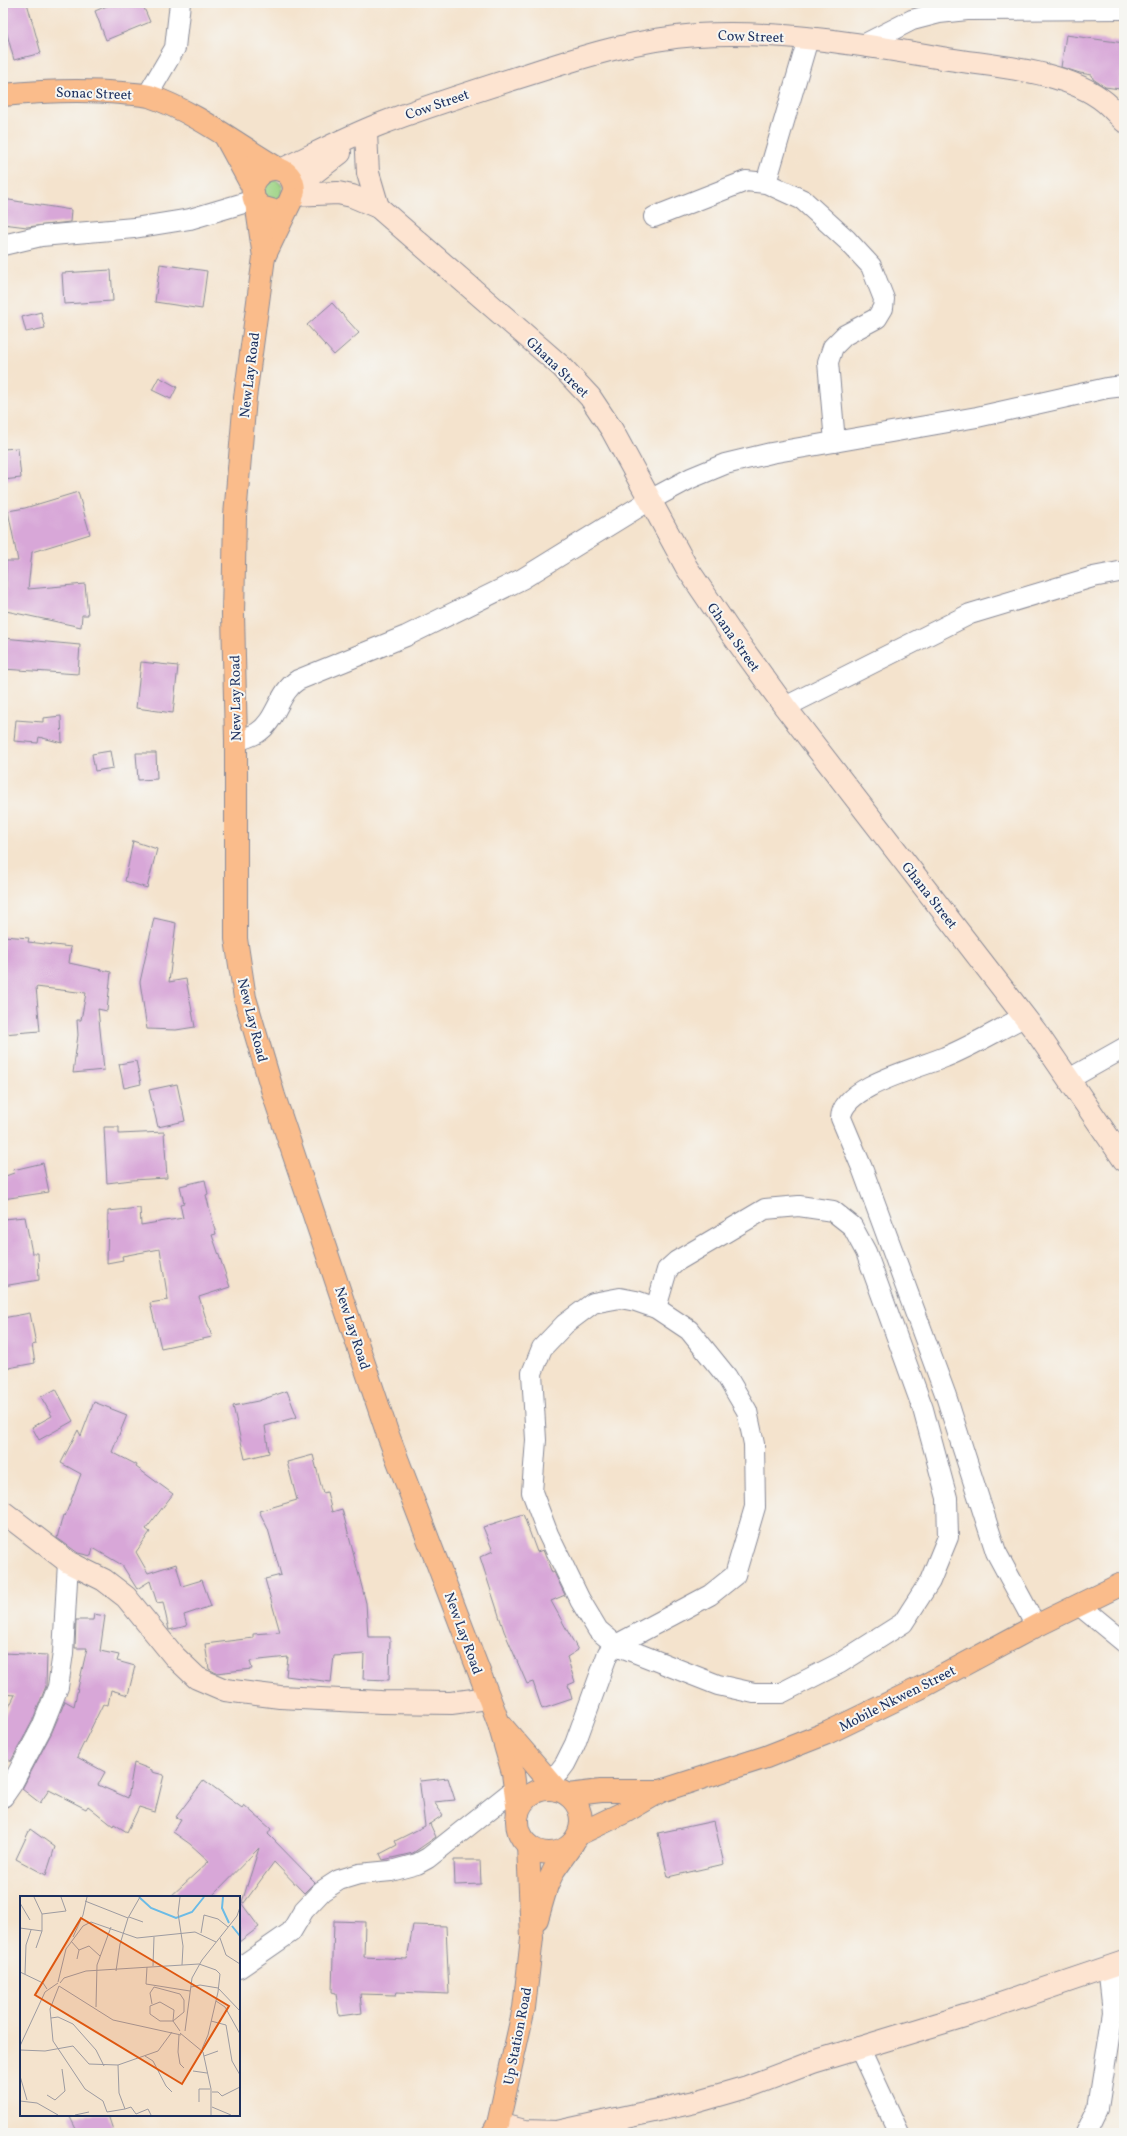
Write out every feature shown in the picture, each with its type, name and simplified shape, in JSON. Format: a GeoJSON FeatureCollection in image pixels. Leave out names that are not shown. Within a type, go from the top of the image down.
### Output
{"type":"FeatureCollection","features":[{"type":"Feature","properties":{"kind":"highway","name":"Sonac Street"},"geometry":{"type":"LineString","coordinates":[[3,95],[36,92],[98,90],[147,96],[177,107],[280,170],[290,178],[293,194]]}},
{"type":"Feature","properties":{"kind":"highway"},"geometry":{"type":"LineString","coordinates":[[224,135],[254,196],[264,257]]}},
{"type":"Feature","properties":{"kind":"highway"},"geometry":{"type":"LineString","coordinates":[[254,196],[258,174],[271,168],[280,170]]}},
{"type":"Feature","properties":{"kind":"highway"},"geometry":{"type":"LineString","coordinates":[[254,196],[268,210],[275,211],[288,205],[293,194]]}},
{"type":"Feature","properties":{"kind":"highway"},"geometry":{"type":"LineString","coordinates":[[264,257],[293,194]]}},
{"type":"Feature","properties":{"kind":"highway","name":"New Lay Road"},"geometry":{"type":"LineString","coordinates":[[264,257],[245,398],[235,516],[233,614],[236,741],[236,939],[245,998],[274,1096],[388,1434],[498,1721]]}},
{"type":"Feature","properties":{"kind":"highway","name":"Mobile Nkwen Street"},"geometry":{"type":"LineString","coordinates":[[661,1791],[766,1757],[827,1733],[922,1687],[1036,1626],[1124,1583]]}},
{"type":"Feature","properties":{"kind":"highway"},"geometry":{"type":"LineString","coordinates":[[498,1721],[558,1788],[577,1804],[582,1817],[577,1838],[554,1870],[547,1885],[532,1938]]}},
{"type":"Feature","properties":{"kind":"highway"},"geometry":{"type":"LineString","coordinates":[[498,1721],[513,1773],[519,1830],[528,1845],[532,1938]]}},
{"type":"Feature","properties":{"kind":"highway"},"geometry":{"type":"LineString","coordinates":[[518,1813],[523,1802],[532,1793],[544,1789],[558,1788],[601,1791],[661,1791]]}},
{"type":"Feature","properties":{"kind":"highway"},"geometry":{"type":"LineString","coordinates":[[528,1845],[539,1851],[552,1853],[564,1850],[577,1838],[661,1791]]}},
{"type":"Feature","properties":{"kind":"highway","name":"Up Station Road"},"geometry":{"type":"LineString","coordinates":[[496,2129],[524,2008],[532,1938]]}},
{"type":"Feature","properties":{"kind":"street"},"geometry":{"type":"LineString","coordinates":[[147,96],[175,48],[180,3]]}},
{"type":"Feature","properties":{"kind":"street"},"geometry":{"type":"LineString","coordinates":[[863,45],[912,20],[939,13],[967,10],[1124,9]]}},
{"type":"Feature","properties":{"kind":"street","name":"Cow Street"},"geometry":{"type":"LineString","coordinates":[[280,170],[371,130],[470,93],[591,54],[659,39],[699,35],[764,35],[863,45],[1049,76],[1079,87],[1104,101],[1124,121]]}},
{"type":"Feature","properties":{"kind":"street"},"geometry":{"type":"LineString","coordinates":[[766,183],[808,39]]}},
{"type":"Feature","properties":{"kind":"street"},"geometry":{"type":"LineString","coordinates":[[371,130],[368,173],[378,207]]}},
{"type":"Feature","properties":{"kind":"street","name":"Cow Street"},"geometry":{"type":"LineString","coordinates":[[293,194],[371,130]]}},
{"type":"Feature","properties":{"kind":"street"},"geometry":{"type":"LineString","coordinates":[[654,217],[746,181],[766,183],[803,200],[847,240],[870,266],[884,299],[883,308],[877,318],[845,335],[833,347],[828,362],[835,442]]}},
{"type":"Feature","properties":{"kind":"street","name":"Ghana Street"},"geometry":{"type":"LineString","coordinates":[[293,194],[338,193],[352,196],[378,207],[557,362],[586,392],[612,430],[687,568],[785,707],[1024,1017],[1069,1079],[1124,1160]]}},
{"type":"Feature","properties":{"kind":"street"},"geometry":{"type":"LineString","coordinates":[[3,245],[41,236],[134,228],[190,219],[254,196]]}},
{"type":"Feature","properties":{"kind":"street"},"geometry":{"type":"LineString","coordinates":[[236,741],[257,733],[267,724],[289,685],[406,636],[522,579],[650,500],[691,478],[725,464],[835,442],[977,417],[1107,388],[1124,386]]}},
{"type":"Feature","properties":{"kind":"street"},"geometry":{"type":"LineString","coordinates":[[785,707],[970,614],[1093,577],[1124,571]]}},
{"type":"Feature","properties":{"kind":"street"},"geometry":{"type":"LineString","coordinates":[[1024,1017],[945,1057],[882,1081],[851,1099],[841,1110],[841,1118],[862,1168],[946,1396],[996,1552],[1014,1588],[1036,1626]]}},
{"type":"Feature","properties":{"kind":"street"},"geometry":{"type":"LineString","coordinates":[[1069,1079],[1124,1048]]}},
{"type":"Feature","properties":{"kind":"street"},"geometry":{"type":"LineString","coordinates":[[558,1788],[559,1772],[565,1764],[575,1744],[608,1654],[616,1645],[710,1595],[735,1575],[755,1507],[754,1444],[747,1411],[727,1377],[689,1330],[656,1308],[636,1300],[620,1298],[593,1303],[565,1324],[542,1348],[532,1373],[536,1440],[532,1492],[548,1534],[580,1600],[598,1630],[616,1645],[718,1685],[754,1693],[781,1693],[840,1664],[903,1623],[930,1581],[948,1537],[947,1498],[923,1408],[866,1252],[852,1226],[833,1211],[799,1206],[765,1209],[677,1261],[667,1270],[656,1308]]}},
{"type":"Feature","properties":{"kind":"street"},"geometry":{"type":"LineString","coordinates":[[3,1512],[68,1562],[104,1580],[126,1597],[174,1656],[197,1678],[225,1690],[280,1697],[381,1702],[451,1703],[488,1698]]}},
{"type":"Feature","properties":{"kind":"street"},"geometry":{"type":"LineString","coordinates":[[3,1797],[42,1727],[58,1687],[63,1653],[68,1562]]}},
{"type":"Feature","properties":{"kind":"street"},"geometry":{"type":"LineString","coordinates":[[1079,1605],[1124,1642]]}},
{"type":"Feature","properties":{"kind":"street"},"geometry":{"type":"LineString","coordinates":[[240,1967],[290,1932],[304,1910],[322,1891],[339,1880],[359,1874],[391,1871],[417,1864],[428,1858],[515,1790]]}},
{"type":"Feature","properties":{"kind":"street"},"geometry":{"type":"LineString","coordinates":[[496,2129],[557,2132],[695,2102],[747,2087],[813,2062],[859,2047],[971,2014],[1116,1964],[1113,2012],[1098,2108],[1086,2133]]}},
{"type":"Feature","properties":{"kind":"street"},"geometry":{"type":"LineString","coordinates":[[859,2047],[899,2133]]}},
{"type":"Feature","properties":{"kind":"green space"},"geometry":{"type":"Polygon","coordinates":[[[273,180],[280,183],[283,190],[280,197],[273,200],[266,197],[263,190],[266,183],[273,180]]]}},
{"type":"Feature","properties":{"kind":"building"},"geometry":{"type":"Polygon","coordinates":[[[3,3],[27,3],[41,53],[14,60],[3,19],[3,3]]]}},
{"type":"Feature","properties":{"kind":"building"},"geometry":{"type":"Polygon","coordinates":[[[114,3],[142,3],[150,22],[106,40],[95,11],[114,3]]]}},
{"type":"Feature","properties":{"kind":"building"},"geometry":{"type":"Polygon","coordinates":[[[1066,35],[1124,43],[1120,89],[1105,87],[1093,79],[1092,75],[1061,67],[1066,35]]]}},
{"type":"Feature","properties":{"kind":"building"},"geometry":{"type":"Polygon","coordinates":[[[3,199],[71,210],[70,222],[27,227],[3,224],[3,199]]]}},
{"type":"Feature","properties":{"kind":"building"},"geometry":{"type":"Polygon","coordinates":[[[160,264],[207,271],[202,309],[155,302],[160,264]]]}},
{"type":"Feature","properties":{"kind":"building"},"geometry":{"type":"Polygon","coordinates":[[[111,270],[113,301],[64,304],[62,273],[111,270]]]}},
{"type":"Feature","properties":{"kind":"building"},"geometry":{"type":"Polygon","coordinates":[[[332,303],[359,333],[334,355],[307,325],[332,303]]]}},
{"type":"Feature","properties":{"kind":"building"},"geometry":{"type":"Polygon","coordinates":[[[41,312],[45,328],[26,332],[22,317],[41,312]]]}},
{"type":"Feature","properties":{"kind":"building"},"geometry":{"type":"Polygon","coordinates":[[[159,377],[177,387],[171,399],[152,390],[159,377]]]}},
{"type":"Feature","properties":{"kind":"building"},"geometry":{"type":"Polygon","coordinates":[[[18,448],[21,478],[3,480],[3,449],[18,448]]]}},
{"type":"Feature","properties":{"kind":"building"},"geometry":{"type":"Polygon","coordinates":[[[78,492],[90,534],[32,552],[28,589],[85,584],[88,615],[82,615],[81,627],[6,611],[6,561],[18,561],[8,511],[25,508],[78,492]]]}},
{"type":"Feature","properties":{"kind":"building"},"geometry":{"type":"Polygon","coordinates":[[[3,638],[80,645],[78,674],[3,669],[3,638]]]}},
{"type":"Feature","properties":{"kind":"building"},"geometry":{"type":"Polygon","coordinates":[[[141,662],[178,666],[173,713],[136,708],[141,662]]]}},
{"type":"Feature","properties":{"kind":"building"},"geometry":{"type":"Polygon","coordinates":[[[61,716],[62,743],[39,737],[38,743],[14,741],[16,720],[43,722],[43,718],[61,716]]]}},
{"type":"Feature","properties":{"kind":"building"},"geometry":{"type":"Polygon","coordinates":[[[110,751],[113,768],[95,771],[92,754],[110,751]]]}},
{"type":"Feature","properties":{"kind":"building"},"geometry":{"type":"Polygon","coordinates":[[[136,753],[156,753],[157,779],[138,780],[136,753]]]}},
{"type":"Feature","properties":{"kind":"building"},"geometry":{"type":"Polygon","coordinates":[[[133,841],[157,849],[147,888],[125,881],[133,841]]]}},
{"type":"Feature","properties":{"kind":"building"},"geometry":{"type":"Polygon","coordinates":[[[154,918],[176,923],[169,982],[186,979],[195,1027],[176,1030],[147,1029],[140,982],[154,918]]]}},
{"type":"Feature","properties":{"kind":"building"},"geometry":{"type":"Polygon","coordinates":[[[3,936],[29,938],[28,942],[71,947],[69,963],[111,972],[107,1011],[98,1009],[104,1070],[73,1073],[78,1035],[77,1020],[81,1020],[86,993],[36,987],[40,1031],[3,1034],[3,936]]]}},
{"type":"Feature","properties":{"kind":"building"},"geometry":{"type":"Polygon","coordinates":[[[136,1061],[141,1084],[124,1088],[119,1064],[136,1061]]]}},
{"type":"Feature","properties":{"kind":"building"},"geometry":{"type":"Polygon","coordinates":[[[177,1084],[185,1121],[158,1127],[149,1090],[177,1084]]]}},
{"type":"Feature","properties":{"kind":"building"},"geometry":{"type":"Polygon","coordinates":[[[104,1127],[119,1127],[119,1134],[164,1132],[167,1178],[107,1183],[104,1127]]]}},
{"type":"Feature","properties":{"kind":"building"},"geometry":{"type":"Polygon","coordinates":[[[43,1163],[49,1192],[3,1199],[3,1177],[14,1173],[13,1170],[43,1163]]]}},
{"type":"Feature","properties":{"kind":"building"},"geometry":{"type":"Polygon","coordinates":[[[205,1180],[208,1194],[206,1195],[216,1234],[212,1235],[230,1287],[199,1297],[212,1337],[161,1348],[150,1303],[168,1300],[160,1249],[122,1256],[123,1260],[107,1263],[108,1211],[140,1208],[141,1225],[183,1218],[180,1204],[184,1203],[180,1186],[205,1180]]]}},
{"type":"Feature","properties":{"kind":"building"},"geometry":{"type":"Polygon","coordinates":[[[25,1217],[32,1253],[38,1253],[39,1280],[3,1286],[3,1219],[25,1217]]]}},
{"type":"Feature","properties":{"kind":"building"},"geometry":{"type":"Polygon","coordinates":[[[30,1313],[36,1344],[32,1345],[35,1363],[3,1369],[3,1318],[30,1313]]]}},
{"type":"Feature","properties":{"kind":"building"},"geometry":{"type":"Polygon","coordinates":[[[56,1389],[73,1421],[39,1440],[32,1427],[52,1416],[41,1397],[56,1389]]]}},
{"type":"Feature","properties":{"kind":"building"},"geometry":{"type":"Polygon","coordinates":[[[287,1391],[297,1417],[265,1426],[269,1453],[245,1459],[233,1406],[258,1401],[287,1391]]]}},
{"type":"Feature","properties":{"kind":"building"},"geometry":{"type":"Polygon","coordinates":[[[94,1402],[127,1415],[112,1452],[137,1465],[136,1467],[173,1494],[146,1529],[150,1532],[136,1552],[148,1573],[176,1564],[182,1586],[202,1580],[211,1606],[184,1615],[187,1626],[169,1630],[163,1602],[157,1603],[150,1581],[137,1589],[122,1565],[93,1548],[91,1556],[78,1553],[57,1538],[63,1515],[65,1516],[81,1474],[61,1463],[78,1430],[81,1436],[94,1402]]]}},
{"type":"Feature","properties":{"kind":"building"},"geometry":{"type":"Polygon","coordinates":[[[313,1455],[323,1493],[327,1492],[332,1512],[342,1509],[366,1603],[368,1637],[390,1637],[389,1680],[363,1679],[364,1654],[334,1656],[331,1682],[286,1676],[288,1657],[250,1661],[252,1669],[216,1673],[209,1669],[205,1644],[253,1638],[253,1634],[280,1632],[265,1579],[281,1575],[268,1529],[259,1511],[297,1500],[287,1462],[313,1455]]]}},
{"type":"Feature","properties":{"kind":"building"},"geometry":{"type":"Polygon","coordinates":[[[523,1514],[537,1552],[543,1550],[552,1573],[554,1572],[565,1595],[551,1601],[578,1650],[567,1657],[575,1682],[568,1685],[572,1699],[542,1709],[533,1682],[527,1684],[504,1631],[480,1557],[493,1551],[483,1527],[523,1514]]]}},
{"type":"Feature","properties":{"kind":"building"},"geometry":{"type":"Polygon","coordinates":[[[94,1614],[105,1616],[100,1651],[119,1655],[117,1661],[135,1666],[128,1695],[111,1690],[108,1705],[103,1704],[77,1757],[105,1772],[98,1785],[128,1798],[134,1763],[152,1770],[152,1772],[164,1775],[155,1812],[139,1807],[127,1832],[114,1824],[113,1826],[88,1806],[86,1809],[49,1790],[40,1803],[22,1789],[52,1732],[65,1701],[74,1706],[87,1648],[75,1648],[76,1620],[93,1620],[94,1614]]]}},
{"type":"Feature","properties":{"kind":"building"},"geometry":{"type":"Polygon","coordinates":[[[3,1653],[47,1655],[46,1686],[32,1722],[11,1761],[3,1757],[3,1719],[15,1695],[3,1694],[3,1653]]]}},
{"type":"Feature","properties":{"kind":"building"},"geometry":{"type":"Polygon","coordinates":[[[419,1778],[420,1781],[448,1778],[455,1800],[434,1802],[443,1815],[428,1825],[430,1824],[436,1837],[413,1853],[383,1860],[380,1854],[397,1845],[395,1841],[425,1826],[419,1778]]]}},
{"type":"Feature","properties":{"kind":"building"},"geometry":{"type":"Polygon","coordinates":[[[204,1780],[242,1808],[244,1805],[271,1829],[268,1834],[315,1882],[304,1893],[274,1862],[244,1903],[242,1902],[259,1848],[212,1896],[171,1896],[209,1861],[190,1844],[173,1832],[181,1819],[176,1817],[204,1780]]]}},
{"type":"Feature","properties":{"kind":"building"},"geometry":{"type":"Polygon","coordinates":[[[714,1821],[724,1864],[668,1877],[658,1833],[714,1821]]]}},
{"type":"Feature","properties":{"kind":"building"},"geometry":{"type":"Polygon","coordinates":[[[30,1829],[55,1847],[46,1875],[16,1859],[30,1829]]]}},
{"type":"Feature","properties":{"kind":"building"},"geometry":{"type":"Polygon","coordinates":[[[454,1860],[480,1860],[481,1884],[455,1885],[454,1860]]]}},
{"type":"Feature","properties":{"kind":"building"},"geometry":{"type":"Polygon","coordinates":[[[240,1901],[259,1927],[240,1941],[240,1901]]]}},
{"type":"Feature","properties":{"kind":"building"},"geometry":{"type":"Polygon","coordinates":[[[334,1921],[365,1922],[364,1957],[407,1959],[413,1925],[446,1926],[449,1994],[397,1992],[396,1995],[360,1994],[362,2013],[339,2016],[336,1993],[332,1992],[334,1921]]]}},
{"type":"Feature","properties":{"kind":"building"},"geometry":{"type":"Polygon","coordinates":[[[70,2116],[108,2116],[114,2133],[78,2133],[70,2116]]]}}]}
